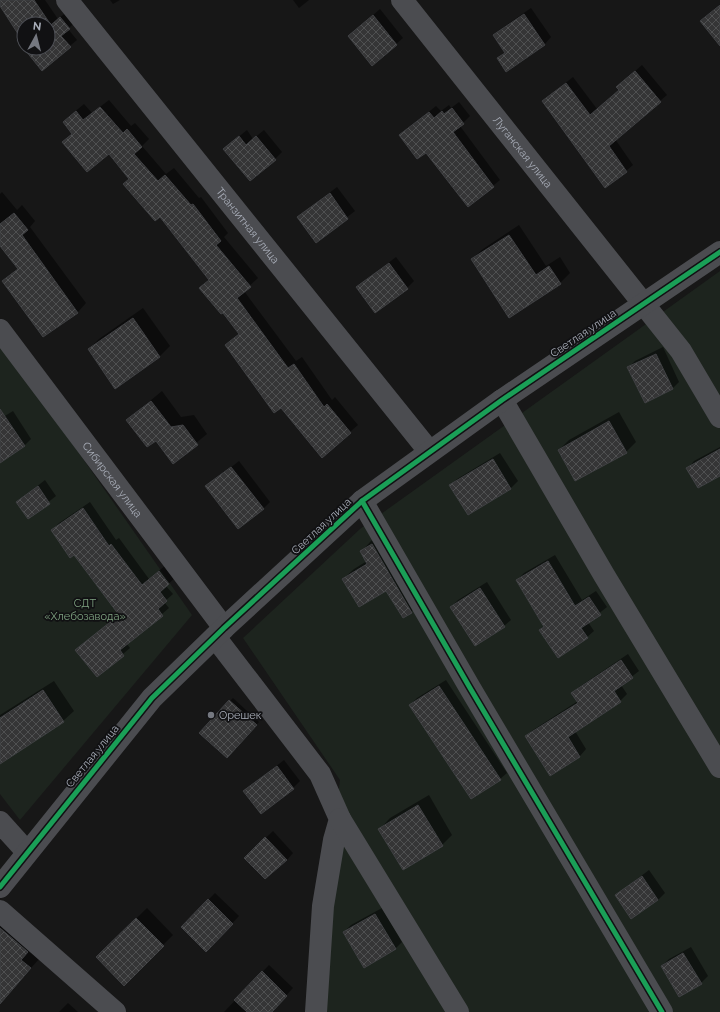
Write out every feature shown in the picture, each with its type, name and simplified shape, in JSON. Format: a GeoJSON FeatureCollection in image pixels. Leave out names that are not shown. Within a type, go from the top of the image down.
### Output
{"type":"FeatureCollection","features":[{"type":"Feature","properties":{"kind":"street","name":"Транзитная улица"},"geometry":{"type":"LineString","coordinates":[[67,0],[429,451]]}},
{"type":"Feature","properties":{"kind":"street","name":"Луганская улица"},"geometry":{"type":"LineString","coordinates":[[402,0],[681,351],[720,417]]}},
{"type":"Feature","properties":{"kind":"street","name":"Светлая улица"},"geometry":{"type":"LineString","coordinates":[[0,887],[152,698],[362,501],[429,451],[502,400],[720,252]]}},
{"type":"Feature","properties":{"kind":"street","name":"Сибирская улица"},"geometry":{"type":"LineString","coordinates":[[0,330],[220,633],[320,774],[340,819],[458,1012]]}},
{"type":"Feature","properties":{"kind":"street"},"geometry":{"type":"LineString","coordinates":[[502,400],[604,575],[720,768]]}},
{"type":"Feature","properties":{"kind":"street"},"geometry":{"type":"LineString","coordinates":[[362,501],[470,688],[662,1012]]}},
{"type":"Feature","properties":{"kind":"street"},"geometry":{"type":"LineString","coordinates":[[316,1012],[323,906],[334,840],[340,819]]}},
{"type":"Feature","properties":{"kind":"street"},"geometry":{"type":"LineString","coordinates":[[0,822],[27,852]]}},
{"type":"Feature","properties":{"kind":"street"},"geometry":{"type":"LineString","coordinates":[[0,911],[115,1012]]}},
{"type":"Feature","properties":{"kind":"green space"},"geometry":{"type":"Polygon","coordinates":[[[720,271],[720,1012],[313,1012],[340,780],[243,638],[360,529],[720,271]]]}},
{"type":"Feature","properties":{"kind":"green space","name":"СДТ «Хлебозавода»"},"geometry":{"type":"Polygon","coordinates":[[[0,340],[192,615],[20,820],[0,794],[0,340]]]}},
{"type":"Feature","properties":{"kind":"building"},"geometry":{"type":"Polygon","coordinates":[[[0,0],[34,0],[45,16],[16,16],[16,31],[0,6],[0,0]]]}},
{"type":"Feature","properties":{"kind":"building"},"geometry":{"type":"Polygon","coordinates":[[[720,5],[720,46],[700,21],[720,5]]]}},
{"type":"Feature","properties":{"kind":"building"},"geometry":{"type":"Polygon","coordinates":[[[524,14],[545,45],[506,72],[497,58],[505,53],[493,35],[524,14]]]}},
{"type":"Feature","properties":{"kind":"building"},"geometry":{"type":"Polygon","coordinates":[[[373,15],[397,45],[372,66],[348,36],[373,15]]]}},
{"type":"Feature","properties":{"kind":"building"},"geometry":{"type":"Polygon","coordinates":[[[60,17],[70,29],[61,36],[71,47],[42,71],[30,56],[56,56],[56,21],[60,17]]]}},
{"type":"Feature","properties":{"kind":"building"},"geometry":{"type":"Polygon","coordinates":[[[635,71],[661,102],[609,146],[627,172],[605,188],[542,101],[566,83],[590,115],[619,90],[616,87],[635,71]]]}},
{"type":"Feature","properties":{"kind":"building"},"geometry":{"type":"Polygon","coordinates":[[[100,107],[123,133],[127,129],[142,147],[134,154],[158,181],[165,175],[191,205],[193,204],[221,241],[216,245],[251,287],[237,298],[288,368],[294,364],[324,407],[327,404],[351,433],[322,458],[281,408],[274,413],[225,345],[239,334],[223,313],[221,314],[199,288],[209,280],[160,217],[155,221],[123,184],[129,179],[109,154],[87,172],[62,142],[72,134],[63,122],[76,111],[83,120],[100,107]]]}},
{"type":"Feature","properties":{"kind":"building"},"geometry":{"type":"Polygon","coordinates":[[[452,108],[464,124],[453,132],[494,187],[468,207],[426,153],[417,159],[399,135],[429,112],[434,118],[442,111],[444,114],[452,108]]]}},
{"type":"Feature","properties":{"kind":"building"},"geometry":{"type":"Polygon","coordinates":[[[239,136],[246,145],[256,136],[276,160],[250,181],[223,149],[239,136]]]}},
{"type":"Feature","properties":{"kind":"building"},"geometry":{"type":"Polygon","coordinates":[[[330,193],[348,219],[316,243],[297,217],[330,193]]]}},
{"type":"Feature","properties":{"kind":"building"},"geometry":{"type":"Polygon","coordinates":[[[14,213],[28,230],[22,235],[78,313],[43,337],[2,281],[18,269],[0,246],[0,224],[14,213]]]}},
{"type":"Feature","properties":{"kind":"building"},"geometry":{"type":"Polygon","coordinates":[[[509,235],[536,275],[549,266],[561,284],[509,318],[471,259],[509,235]]]}},
{"type":"Feature","properties":{"kind":"building"},"geometry":{"type":"Polygon","coordinates":[[[389,263],[408,289],[375,313],[356,287],[389,263]]]}},
{"type":"Feature","properties":{"kind":"building"},"geometry":{"type":"Polygon","coordinates":[[[133,318],[160,357],[115,389],[88,349],[133,318]]]}},
{"type":"Feature","properties":{"kind":"building"},"geometry":{"type":"Polygon","coordinates":[[[656,354],[673,389],[645,403],[627,367],[656,354]]]}},
{"type":"Feature","properties":{"kind":"building"},"geometry":{"type":"Polygon","coordinates":[[[151,401],[171,427],[183,425],[198,445],[173,464],[156,441],[147,447],[126,420],[151,401]]]}},
{"type":"Feature","properties":{"kind":"building"},"geometry":{"type":"Polygon","coordinates":[[[0,409],[25,446],[0,463],[0,409]]]}},
{"type":"Feature","properties":{"kind":"building"},"geometry":{"type":"Polygon","coordinates":[[[609,421],[627,453],[575,481],[558,450],[609,421]]]}},
{"type":"Feature","properties":{"kind":"building"},"geometry":{"type":"Polygon","coordinates":[[[720,449],[720,476],[698,488],[686,468],[720,449]]]}},
{"type":"Feature","properties":{"kind":"building"},"geometry":{"type":"Polygon","coordinates":[[[493,459],[511,489],[468,515],[449,485],[493,459]]]}},
{"type":"Feature","properties":{"kind":"building"},"geometry":{"type":"Polygon","coordinates":[[[231,467],[264,509],[238,529],[205,486],[231,467]]]}},
{"type":"Feature","properties":{"kind":"building"},"geometry":{"type":"Polygon","coordinates":[[[38,486],[50,504],[28,519],[16,502],[38,486]]]}},
{"type":"Feature","properties":{"kind":"building"},"geometry":{"type":"Polygon","coordinates":[[[83,508],[109,546],[111,544],[142,585],[159,571],[169,584],[160,592],[167,601],[158,609],[163,616],[120,650],[124,656],[97,677],[75,650],[119,615],[74,555],[70,558],[51,530],[83,508]]]}},
{"type":"Feature","properties":{"kind":"building"},"geometry":{"type":"Polygon","coordinates":[[[372,544],[412,613],[403,618],[386,591],[359,607],[342,579],[367,564],[360,551],[372,544]]]}},
{"type":"Feature","properties":{"kind":"building"},"geometry":{"type":"Polygon","coordinates":[[[548,561],[575,606],[589,597],[601,615],[581,628],[588,638],[558,658],[539,630],[544,627],[516,580],[548,561]]]}},
{"type":"Feature","properties":{"kind":"building"},"geometry":{"type":"Polygon","coordinates":[[[480,588],[505,627],[475,646],[450,607],[480,588]]]}},
{"type":"Feature","properties":{"kind":"building"},"geometry":{"type":"Polygon","coordinates":[[[621,660],[633,678],[614,691],[621,702],[568,737],[580,757],[550,776],[525,736],[578,703],[571,693],[621,660]]]}},
{"type":"Feature","properties":{"kind":"building"},"geometry":{"type":"Polygon","coordinates":[[[439,686],[501,780],[471,799],[409,705],[439,686]]]}},
{"type":"Feature","properties":{"kind":"building"},"geometry":{"type":"Polygon","coordinates":[[[43,690],[64,722],[0,764],[0,718],[43,690]]]}},
{"type":"Feature","properties":{"kind":"building"},"geometry":{"type":"Polygon","coordinates":[[[229,700],[257,725],[227,758],[199,733],[229,700]]]}},
{"type":"Feature","properties":{"kind":"building"},"geometry":{"type":"Polygon","coordinates":[[[277,766],[294,789],[261,814],[243,791],[277,766]]]}},
{"type":"Feature","properties":{"kind":"building"},"geometry":{"type":"Polygon","coordinates":[[[418,805],[443,846],[403,870],[378,829],[418,805]]]}},
{"type":"Feature","properties":{"kind":"building"},"geometry":{"type":"Polygon","coordinates":[[[265,837],[287,860],[265,879],[244,858],[265,837]]]}},
{"type":"Feature","properties":{"kind":"building"},"geometry":{"type":"Polygon","coordinates":[[[642,876],[658,900],[631,919],[615,895],[642,876]]]}},
{"type":"Feature","properties":{"kind":"building"},"geometry":{"type":"Polygon","coordinates":[[[208,899],[233,924],[206,952],[181,927],[208,899]]]}},
{"type":"Feature","properties":{"kind":"building"},"geometry":{"type":"Polygon","coordinates":[[[375,914],[396,949],[364,968],[343,932],[375,914]]]}},
{"type":"Feature","properties":{"kind":"building"},"geometry":{"type":"Polygon","coordinates":[[[136,918],[164,946],[124,986],[96,957],[136,918]]]}},
{"type":"Feature","properties":{"kind":"building"},"geometry":{"type":"Polygon","coordinates":[[[0,928],[28,952],[21,960],[31,968],[0,1004],[0,928]]]}},
{"type":"Feature","properties":{"kind":"building"},"geometry":{"type":"Polygon","coordinates":[[[683,953],[702,984],[679,997],[661,966],[683,953]]]}},
{"type":"Feature","properties":{"kind":"building"},"geometry":{"type":"Polygon","coordinates":[[[262,971],[287,996],[272,1012],[247,1012],[234,1000],[262,971]]]}},
{"type":"Feature","properties":{"kind":"cycle path"},"geometry":{"type":"LineString","coordinates":[[0,887],[152,698],[224,628],[362,501],[502,400],[720,252]]}},
{"type":"Feature","properties":{"kind":"cycle path"},"geometry":{"type":"LineString","coordinates":[[362,501],[470,688],[662,1012]]}},
{"type":"Feature","properties":{"kind":"place","name":"Орешек"},"geometry":{"type":"Point","coordinates":[211,715]}}]}
